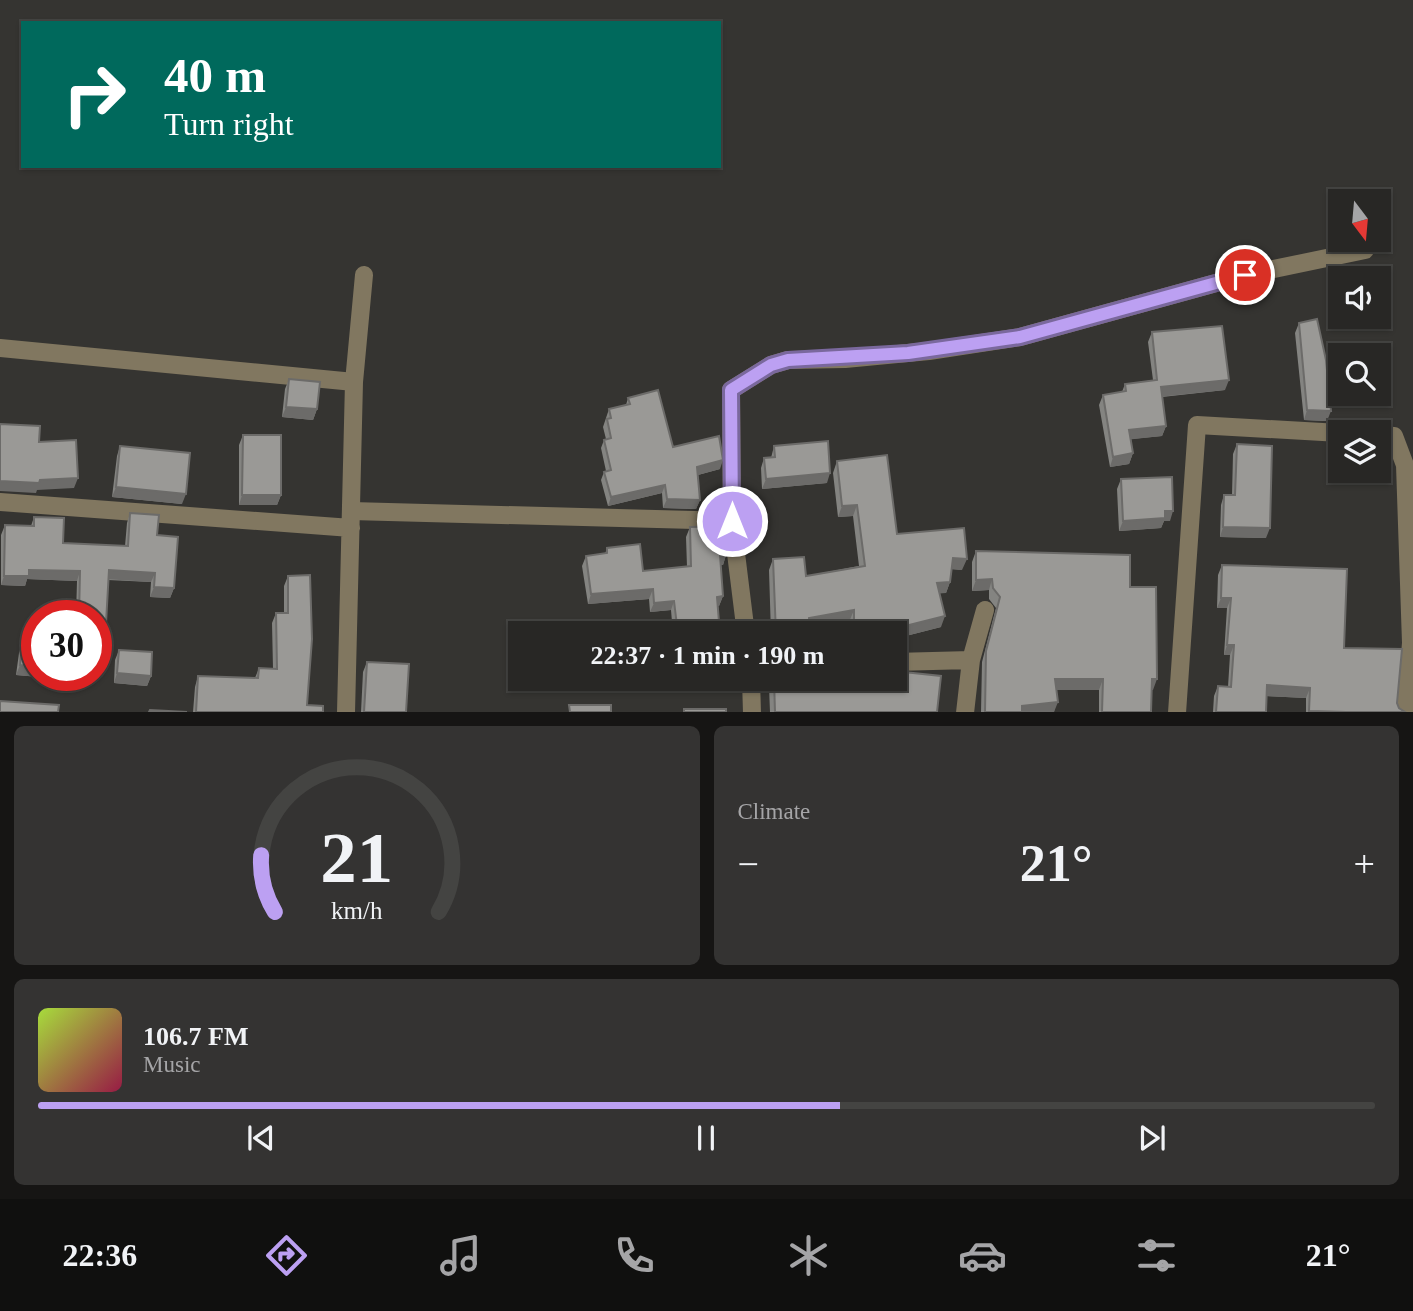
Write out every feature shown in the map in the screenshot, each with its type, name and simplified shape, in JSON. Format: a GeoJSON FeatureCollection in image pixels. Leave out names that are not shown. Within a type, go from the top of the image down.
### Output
{"type":"FeatureCollection","features":[{"type":"Feature","properties":{"kind":"street"},"geometry":{"type":"LineString","coordinates":[[744,621],[732,521],[731,390],[771,365],[788,360],[845,359],[929,351],[1020,337],[1245,275],[1355,252]]}},
{"type":"Feature","properties":{"kind":"street"},"geometry":{"type":"LineString","coordinates":[[346,712],[354,382],[364,275]]}},
{"type":"Feature","properties":{"kind":"street"},"geometry":{"type":"LineString","coordinates":[[0,348],[354,382]]}},
{"type":"Feature","properties":{"kind":"street"},"geometry":{"type":"LineString","coordinates":[[1177,712],[1197,425],[1328,432]]}},
{"type":"Feature","properties":{"kind":"street"},"geometry":{"type":"LineString","coordinates":[[1391,436],[1394,436],[1405,464],[1411,643],[1405,712]]}},
{"type":"Feature","properties":{"kind":"street"},"geometry":{"type":"LineString","coordinates":[[0,502],[351,520],[732,521]]}},
{"type":"Feature","properties":{"kind":"street"},"geometry":{"type":"LineString","coordinates":[[965,712],[971,660],[985,610]]}},
{"type":"Feature","properties":{"kind":"street"},"geometry":{"type":"LineString","coordinates":[[907,662],[971,660]]}},
{"type":"Feature","properties":{"kind":"street"},"geometry":{"type":"LineString","coordinates":[[751,691],[752,712]]}},
{"type":"Feature","properties":{"kind":"building"},"geometry":{"type":"Polygon","coordinates":[[[1317,319],[1326,360],[1328,406],[1331,406],[1331,411],[1307,410],[1299,323],[1317,319]]]}},
{"type":"Feature","properties":{"kind":"building"},"geometry":{"type":"Polygon","coordinates":[[[1222,326],[1229,380],[1161,387],[1166,426],[1129,430],[1133,453],[1113,457],[1103,395],[1126,391],[1125,384],[1157,380],[1152,332],[1222,326]]]}},
{"type":"Feature","properties":{"kind":"building"},"geometry":{"type":"Polygon","coordinates":[[[289,379],[320,382],[317,409],[286,407],[289,379]]]}},
{"type":"Feature","properties":{"kind":"building"},"geometry":{"type":"Polygon","coordinates":[[[658,390],[673,447],[719,436],[723,460],[697,467],[700,500],[667,499],[665,485],[611,497],[604,472],[611,470],[604,440],[611,438],[607,419],[611,418],[609,409],[630,404],[628,398],[658,390]]]}},
{"type":"Feature","properties":{"kind":"building"},"geometry":{"type":"Polygon","coordinates":[[[0,424],[40,426],[39,442],[76,440],[78,478],[40,480],[39,483],[0,481],[0,424]]]}},
{"type":"Feature","properties":{"kind":"building"},"geometry":{"type":"Polygon","coordinates":[[[243,435],[281,435],[281,495],[242,495],[243,435]]]}},
{"type":"Feature","properties":{"kind":"building"},"geometry":{"type":"Polygon","coordinates":[[[828,441],[830,473],[766,479],[764,458],[775,457],[774,446],[828,441]]]}},
{"type":"Feature","properties":{"kind":"building"},"geometry":{"type":"Polygon","coordinates":[[[1237,444],[1272,446],[1270,528],[1223,527],[1224,495],[1235,495],[1237,444]]]}},
{"type":"Feature","properties":{"kind":"building"},"geometry":{"type":"Polygon","coordinates":[[[120,446],[190,453],[186,494],[116,487],[120,446]]]}},
{"type":"Feature","properties":{"kind":"building"},"geometry":{"type":"Polygon","coordinates":[[[887,455],[897,534],[964,528],[967,559],[953,558],[950,582],[937,583],[945,616],[907,626],[907,621],[854,621],[854,610],[809,618],[809,621],[775,621],[773,559],[804,557],[806,576],[865,566],[857,505],[842,506],[837,461],[887,455]]]}},
{"type":"Feature","properties":{"kind":"building"},"geometry":{"type":"Polygon","coordinates":[[[1172,477],[1173,511],[1165,511],[1165,518],[1123,521],[1121,479],[1172,477]]]}},
{"type":"Feature","properties":{"kind":"building"},"geometry":{"type":"Polygon","coordinates":[[[130,513],[159,515],[157,535],[178,537],[174,588],[154,587],[155,573],[109,570],[107,600],[79,600],[80,571],[29,570],[29,576],[4,576],[5,525],[34,526],[34,517],[64,518],[63,543],[128,546],[130,513]]]}},
{"type":"Feature","properties":{"kind":"building"},"geometry":{"type":"Polygon","coordinates":[[[726,526],[726,555],[720,555],[723,596],[717,597],[719,621],[676,621],[674,601],[654,603],[653,589],[591,594],[586,556],[607,553],[607,548],[640,544],[643,571],[691,566],[690,527],[726,526]]]}},
{"type":"Feature","properties":{"kind":"building"},"geometry":{"type":"Polygon","coordinates":[[[976,551],[1130,555],[1130,587],[1156,587],[1157,679],[1152,679],[1151,712],[1102,712],[1103,679],[1055,679],[1058,702],[1022,706],[1022,712],[985,712],[986,651],[1000,597],[993,588],[992,579],[976,580],[976,551]]]}},
{"type":"Feature","properties":{"kind":"building"},"geometry":{"type":"Polygon","coordinates":[[[1222,565],[1347,569],[1344,648],[1402,649],[1397,703],[1405,712],[1309,711],[1310,688],[1267,685],[1266,712],[1216,712],[1218,686],[1231,687],[1234,645],[1227,645],[1231,598],[1221,598],[1222,565]]]}},
{"type":"Feature","properties":{"kind":"building"},"geometry":{"type":"Polygon","coordinates":[[[310,575],[312,639],[307,705],[323,706],[323,712],[196,712],[198,676],[258,678],[259,668],[277,669],[276,613],[288,613],[288,576],[310,575]]]}},
{"type":"Feature","properties":{"kind":"building"},"geometry":{"type":"Polygon","coordinates":[[[119,650],[152,652],[151,676],[117,673],[119,650]]]}},
{"type":"Feature","properties":{"kind":"building"},"geometry":{"type":"Polygon","coordinates":[[[367,662],[409,664],[406,712],[364,712],[367,662]]]}},
{"type":"Feature","properties":{"kind":"building"},"geometry":{"type":"Polygon","coordinates":[[[907,672],[941,676],[937,712],[775,712],[774,691],[907,691],[907,672]]]}},
{"type":"Feature","properties":{"kind":"building"},"geometry":{"type":"Polygon","coordinates":[[[0,701],[59,705],[58,712],[0,712],[0,701]]]}},
{"type":"Feature","properties":{"kind":"building"},"geometry":{"type":"Polygon","coordinates":[[[569,705],[611,705],[611,712],[570,712],[569,705]]]}},
{"type":"Feature","properties":{"kind":"building"},"geometry":{"type":"Polygon","coordinates":[[[684,709],[726,709],[726,712],[684,712],[684,709]]]}},
{"type":"Feature","properties":{"kind":"building"},"geometry":{"type":"Polygon","coordinates":[[[150,710],[187,712],[149,712],[150,710]]]}},
{"type":"Feature","properties":{"kind":"route"},"geometry":{"type":"LineString","coordinates":[[732,521],[731,390],[771,365],[788,360],[845,359],[929,351],[1020,337],[1245,275]]}}]}
